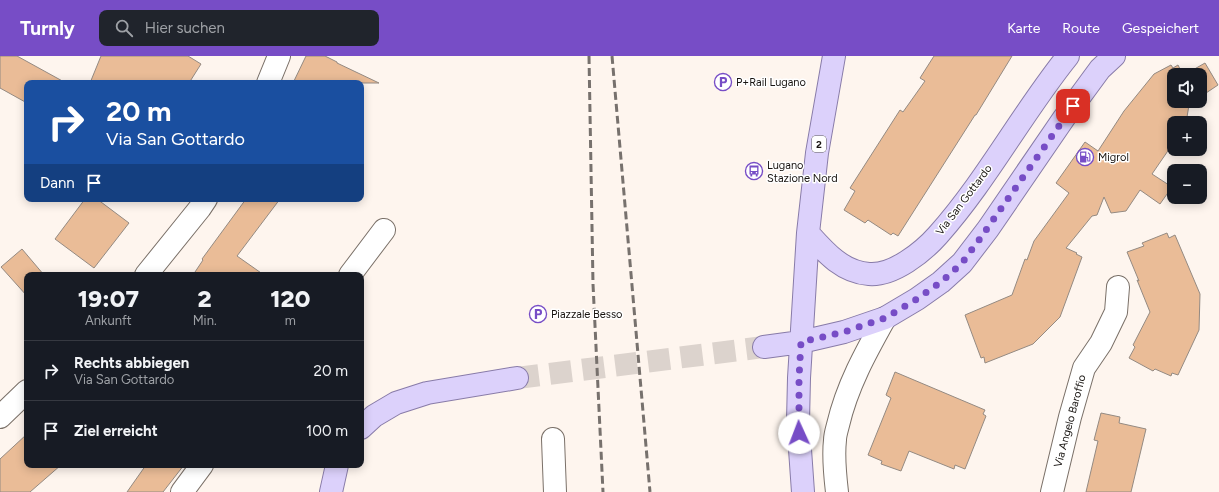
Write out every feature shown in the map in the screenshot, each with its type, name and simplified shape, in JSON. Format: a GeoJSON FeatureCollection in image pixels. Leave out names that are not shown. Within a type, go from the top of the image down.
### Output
{"type":"FeatureCollection","features":[{"type":"Feature","properties":{"kind":"main road","name":"2"},"geometry":{"type":"LineString","coordinates":[[802,492],[798,421],[799,378],[808,233],[817,153],[834,56]]}},
{"type":"Feature","properties":{"kind":"main road","name":"Via San Gottardo"},"geometry":{"type":"LineString","coordinates":[[808,233],[824,252],[841,265],[854,271],[870,274],[886,272],[901,266],[938,236],[1068,56]]}},
{"type":"Feature","properties":{"kind":"main road"},"geometry":{"type":"LineString","coordinates":[[764,346],[801,342],[844,332],[885,318],[917,299],[941,282],[962,263],[988,229],[1064,118],[1100,69],[1114,56]]}},
{"type":"Feature","properties":{"kind":"main road"},"geometry":{"type":"LineString","coordinates":[[364,425],[374,416],[396,403],[427,393],[517,378]]}},
{"type":"Feature","properties":{"kind":"main road"},"geometry":{"type":"LineString","coordinates":[[331,492],[336,468]]}},
{"type":"Feature","properties":{"kind":"street"},"geometry":{"type":"LineString","coordinates":[[269,80],[279,56]]}},
{"type":"Feature","properties":{"kind":"street"},"geometry":{"type":"LineString","coordinates":[[148,272],[204,202]]}},
{"type":"Feature","properties":{"kind":"street"},"geometry":{"type":"LineString","coordinates":[[352,272],[384,230]]}},
{"type":"Feature","properties":{"kind":"street","name":"Via Angelo Baroffio"},"geometry":{"type":"LineString","coordinates":[[1052,492],[1070,417],[1084,368],[1101,343],[1116,312],[1118,287]]}},
{"type":"Feature","properties":{"kind":"street"},"geometry":{"type":"LineString","coordinates":[[837,492],[834,474],[835,439],[841,412],[854,377],[885,318]]}},
{"type":"Feature","properties":{"kind":"street"},"geometry":{"type":"LineString","coordinates":[[0,417],[24,394]]}},
{"type":"Feature","properties":{"kind":"street"},"geometry":{"type":"LineString","coordinates":[[553,439],[555,492]]}},
{"type":"Feature","properties":{"kind":"street"},"geometry":{"type":"LineString","coordinates":[[182,492],[200,468]]}},
{"type":"Feature","properties":{"kind":"building"},"geometry":{"type":"Polygon","coordinates":[[[0,56],[17,56],[61,80],[24,80],[24,101],[0,88],[0,56]]]}},
{"type":"Feature","properties":{"kind":"building"},"geometry":{"type":"Polygon","coordinates":[[[101,56],[188,56],[201,64],[191,80],[91,80],[101,56]]]}},
{"type":"Feature","properties":{"kind":"building"},"geometry":{"type":"Polygon","coordinates":[[[306,56],[325,56],[379,83],[364,83],[364,80],[294,80],[306,56]]]}},
{"type":"Feature","properties":{"kind":"building"},"geometry":{"type":"Polygon","coordinates":[[[934,56],[1012,56],[898,236],[893,233],[891,235],[868,220],[865,223],[844,210],[855,191],[850,188],[900,110],[903,112],[925,81],[920,78],[934,56]]]}},
{"type":"Feature","properties":{"kind":"building"},"geometry":{"type":"Polygon","coordinates":[[[1205,63],[1218,85],[1207,92],[1207,68],[1196,68],[1205,63]]]}},
{"type":"Feature","properties":{"kind":"building"},"geometry":{"type":"Polygon","coordinates":[[[1171,65],[1173,68],[1167,68],[1167,108],[1188,108],[1187,116],[1167,116],[1167,152],[1152,174],[1167,184],[1167,194],[1160,204],[1140,190],[1126,211],[1111,213],[1104,197],[1097,215],[1092,216],[1066,248],[1082,257],[1060,317],[1033,344],[985,363],[984,357],[981,358],[965,315],[1012,295],[1025,259],[1027,260],[1034,241],[1069,193],[1056,183],[1085,142],[1098,151],[1124,111],[1154,74],[1171,65]]]}},
{"type":"Feature","properties":{"kind":"building"},"geometry":{"type":"Polygon","coordinates":[[[83,202],[101,202],[129,223],[94,268],[55,239],[83,202]]]}},
{"type":"Feature","properties":{"kind":"building"},"geometry":{"type":"Polygon","coordinates":[[[244,202],[278,202],[237,256],[260,272],[195,272],[203,260],[202,259],[244,202]]]}},
{"type":"Feature","properties":{"kind":"building"},"geometry":{"type":"Polygon","coordinates":[[[1167,233],[1169,238],[1175,235],[1200,294],[1199,330],[1178,375],[1172,373],[1171,376],[1155,369],[1153,371],[1129,358],[1135,347],[1133,345],[1150,312],[1127,252],[1144,246],[1142,243],[1167,233]]]}},
{"type":"Feature","properties":{"kind":"building"},"geometry":{"type":"Polygon","coordinates":[[[22,249],[41,272],[24,272],[24,293],[1,267],[22,249]]]}},
{"type":"Feature","properties":{"kind":"building"},"geometry":{"type":"Polygon","coordinates":[[[895,372],[985,410],[983,414],[986,416],[965,469],[955,465],[954,469],[909,451],[901,471],[881,464],[882,461],[868,455],[891,398],[886,395],[895,372]]]}},
{"type":"Feature","properties":{"kind":"building"},"geometry":{"type":"Polygon","coordinates":[[[1101,413],[1120,417],[1119,423],[1146,429],[1131,492],[1086,492],[1098,441],[1094,440],[1101,413]]]}},
{"type":"Feature","properties":{"kind":"building"},"geometry":{"type":"Polygon","coordinates":[[[24,437],[24,468],[58,468],[30,492],[0,492],[0,459],[24,437]]]}},
{"type":"Feature","properties":{"kind":"building"},"geometry":{"type":"Polygon","coordinates":[[[144,468],[182,468],[163,492],[127,492],[144,468]]]}},
{"type":"Feature","properties":{"kind":"tunnel"},"geometry":{"type":"LineString","coordinates":[[517,378],[764,347]]}},
{"type":"Feature","properties":{"kind":"railway"},"geometry":{"type":"LineString","coordinates":[[589,56],[593,284],[603,492]]}},
{"type":"Feature","properties":{"kind":"railway"},"geometry":{"type":"LineString","coordinates":[[612,56],[650,492]]}},
{"type":"Feature","properties":{"kind":"place","name":"P+Rail Lugano"},"geometry":{"type":"Point","coordinates":[723,82]}},
{"type":"Feature","properties":{"kind":"place","name":"Migrol"},"geometry":{"type":"Point","coordinates":[1085,157]}},
{"type":"Feature","properties":{"kind":"place","name":"Lugano Stazione Nord"},"geometry":{"type":"Point","coordinates":[754,171]}},
{"type":"Feature","properties":{"kind":"place","name":"Piazzale Besso"},"geometry":{"type":"Point","coordinates":[538,314]}},
{"type":"Feature","properties":{"kind":"route"},"geometry":{"type":"LineString","coordinates":[[799,433],[798,421],[801,342],[844,332],[885,318],[917,299],[941,282],[962,263],[996,217],[1073,106]]}}]}
